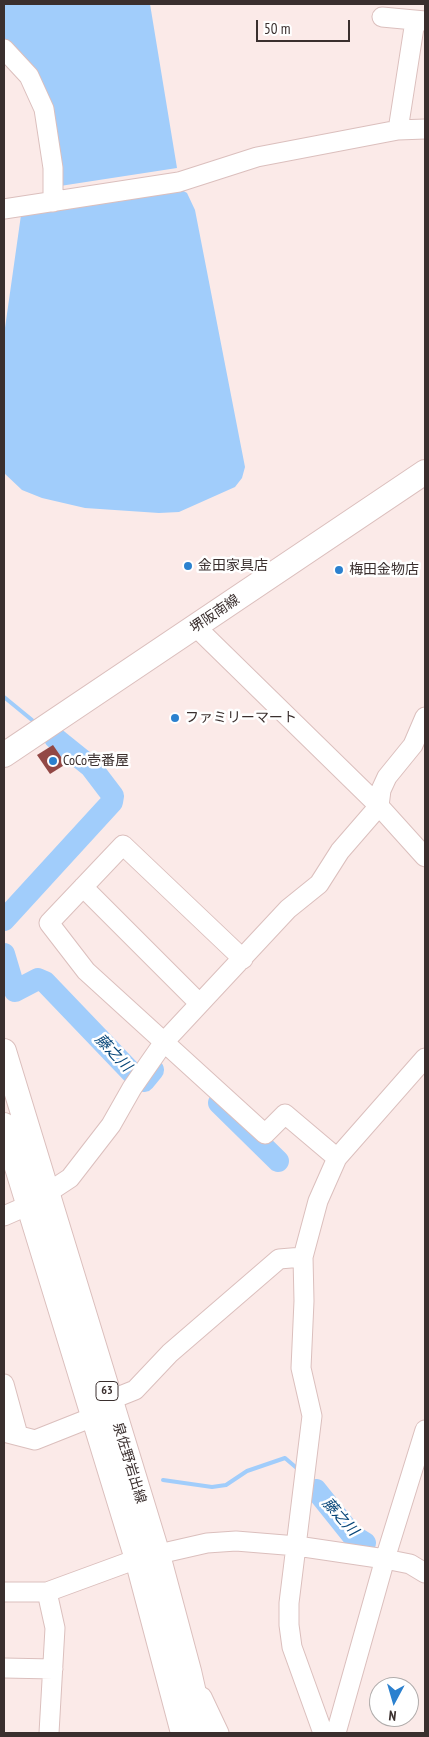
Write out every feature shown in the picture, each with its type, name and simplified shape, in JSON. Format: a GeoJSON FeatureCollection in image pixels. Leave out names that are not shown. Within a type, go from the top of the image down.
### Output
{"type":"FeatureCollection","features":[{"type":"Feature","properties":{"kind":"main road","name":"堺阪南線"},"geometry":{"type":"LineString","coordinates":[[4,755],[425,472]]}},
{"type":"Feature","properties":{"kind":"main road","name":"泉佐野岩出線"},"geometry":{"type":"LineString","coordinates":[[4,1051],[38,1199],[93,1417],[190,1671],[202,1733]]}},
{"type":"Feature","properties":{"kind":"main road","name":"泉佐野岩出線"},"geometry":{"type":"LineString","coordinates":[[4,1125],[38,1199],[110,1400],[148,1557],[182,1733]]}},
{"type":"Feature","properties":{"kind":"street"},"geometry":{"type":"LineString","coordinates":[[382,17],[420,21],[398,130]]}},
{"type":"Feature","properties":{"kind":"street"},"geometry":{"type":"LineString","coordinates":[[4,49],[28,76],[44,109],[53,168],[53,202]]}},
{"type":"Feature","properties":{"kind":"street"},"geometry":{"type":"LineString","coordinates":[[4,209],[179,182],[257,157],[398,130],[425,129]]}},
{"type":"Feature","properties":{"kind":"street"},"geometry":{"type":"LineString","coordinates":[[196,627],[379,806],[425,857]]}},
{"type":"Feature","properties":{"kind":"street"},"geometry":{"type":"LineString","coordinates":[[4,1216],[38,1199],[70,1178],[111,1125],[139,1078],[164,1042],[199,1002],[243,959],[288,909],[319,884],[340,851],[379,806],[381,790],[387,776],[413,745],[425,717]]}},
{"type":"Feature","properties":{"kind":"street"},"geometry":{"type":"LineString","coordinates":[[243,959],[124,844],[49,923],[86,971],[265,1134],[285,1114],[337,1158]]}},
{"type":"Feature","properties":{"kind":"street"},"geometry":{"type":"LineString","coordinates":[[83,887],[199,1002]]}},
{"type":"Feature","properties":{"kind":"street"},"geometry":{"type":"LineString","coordinates":[[323,1733],[292,1647],[289,1625],[289,1603],[312,1416],[300,1368],[304,1301],[303,1257],[318,1201],[337,1158],[425,1058]]}},
{"type":"Feature","properties":{"kind":"street"},"geometry":{"type":"LineString","coordinates":[[110,1400],[135,1390],[170,1352],[279,1259],[303,1257]]}},
{"type":"Feature","properties":{"kind":"street"},"geometry":{"type":"LineString","coordinates":[[4,1384],[11,1434],[35,1440],[93,1417]]}},
{"type":"Feature","properties":{"kind":"street"},"geometry":{"type":"LineString","coordinates":[[336,1733],[425,1430]]}},
{"type":"Feature","properties":{"kind":"street"},"geometry":{"type":"LineString","coordinates":[[4,1592],[47,1592],[148,1557],[207,1543],[236,1541],[297,1546],[386,1559],[410,1564],[425,1573]]}},
{"type":"Feature","properties":{"kind":"street"},"geometry":{"type":"LineString","coordinates":[[47,1592],[55,1628],[49,1733]]}},
{"type":"Feature","properties":{"kind":"street"},"geometry":{"type":"LineString","coordinates":[[4,1668],[53,1669]]}},
{"type":"Feature","properties":{"kind":"street"},"geometry":{"type":"LineString","coordinates":[[190,1671],[219,1733]]}},
{"type":"Feature","properties":{"kind":"street"},"geometry":{"type":"LineString","coordinates":[[174,1698],[179,1733]]}},
{"type":"Feature","properties":{"kind":"water"},"geometry":{"type":"Polygon","coordinates":[[[4,4],[150,4],[177,168],[60,186],[52,111],[46,91],[36,73],[4,38],[4,4]]]}},
{"type":"Feature","properties":{"kind":"water"},"geometry":{"type":"Polygon","coordinates":[[[180,189],[187,193],[195,210],[245,467],[242,478],[235,487],[179,512],[159,513],[85,508],[42,498],[22,490],[4,473],[4,335],[21,215],[180,189]]]}},
{"type":"Feature","properties":{"kind":"building"},"geometry":{"type":"Polygon","coordinates":[[[53,745],[66,764],[50,774],[37,755],[53,745]]]}},
{"type":"Feature","properties":{"kind":"waterway","name":"藤之川"},"geometry":{"type":"LineString","coordinates":[[4,697],[32,720]]}},
{"type":"Feature","properties":{"kind":"waterway","name":"藤之川"},"geometry":{"type":"LineString","coordinates":[[4,920],[112,802],[113,796],[91,767],[55,738]]}},
{"type":"Feature","properties":{"kind":"waterway","name":"藤之川"},"geometry":{"type":"LineString","coordinates":[[4,954],[15,991],[38,979],[45,982],[134,1075],[144,1081],[153,1070]]}},
{"type":"Feature","properties":{"kind":"waterway","name":"藤之川"},"geometry":{"type":"LineString","coordinates":[[219,1103],[278,1161]]}},
{"type":"Feature","properties":{"kind":"waterway"},"geometry":{"type":"LineString","coordinates":[[163,1480],[212,1487],[226,1485],[247,1471],[285,1458],[299,1470]]}},
{"type":"Feature","properties":{"kind":"waterway","name":"藤之川"},"geometry":{"type":"LineString","coordinates":[[316,1490],[352,1535],[365,1543]]}},
{"type":"Feature","properties":{"kind":"place","name":"金田家具店"},"geometry":{"type":"Point","coordinates":[188,566]}},
{"type":"Feature","properties":{"kind":"place","name":"梅田金物店"},"geometry":{"type":"Point","coordinates":[339,570]}},
{"type":"Feature","properties":{"kind":"place","name":"ファミリーマート"},"geometry":{"type":"Point","coordinates":[175,718]}},
{"type":"Feature","properties":{"kind":"place","name":"CoCo壱番屋"},"geometry":{"type":"Point","coordinates":[53,761]}}]}
